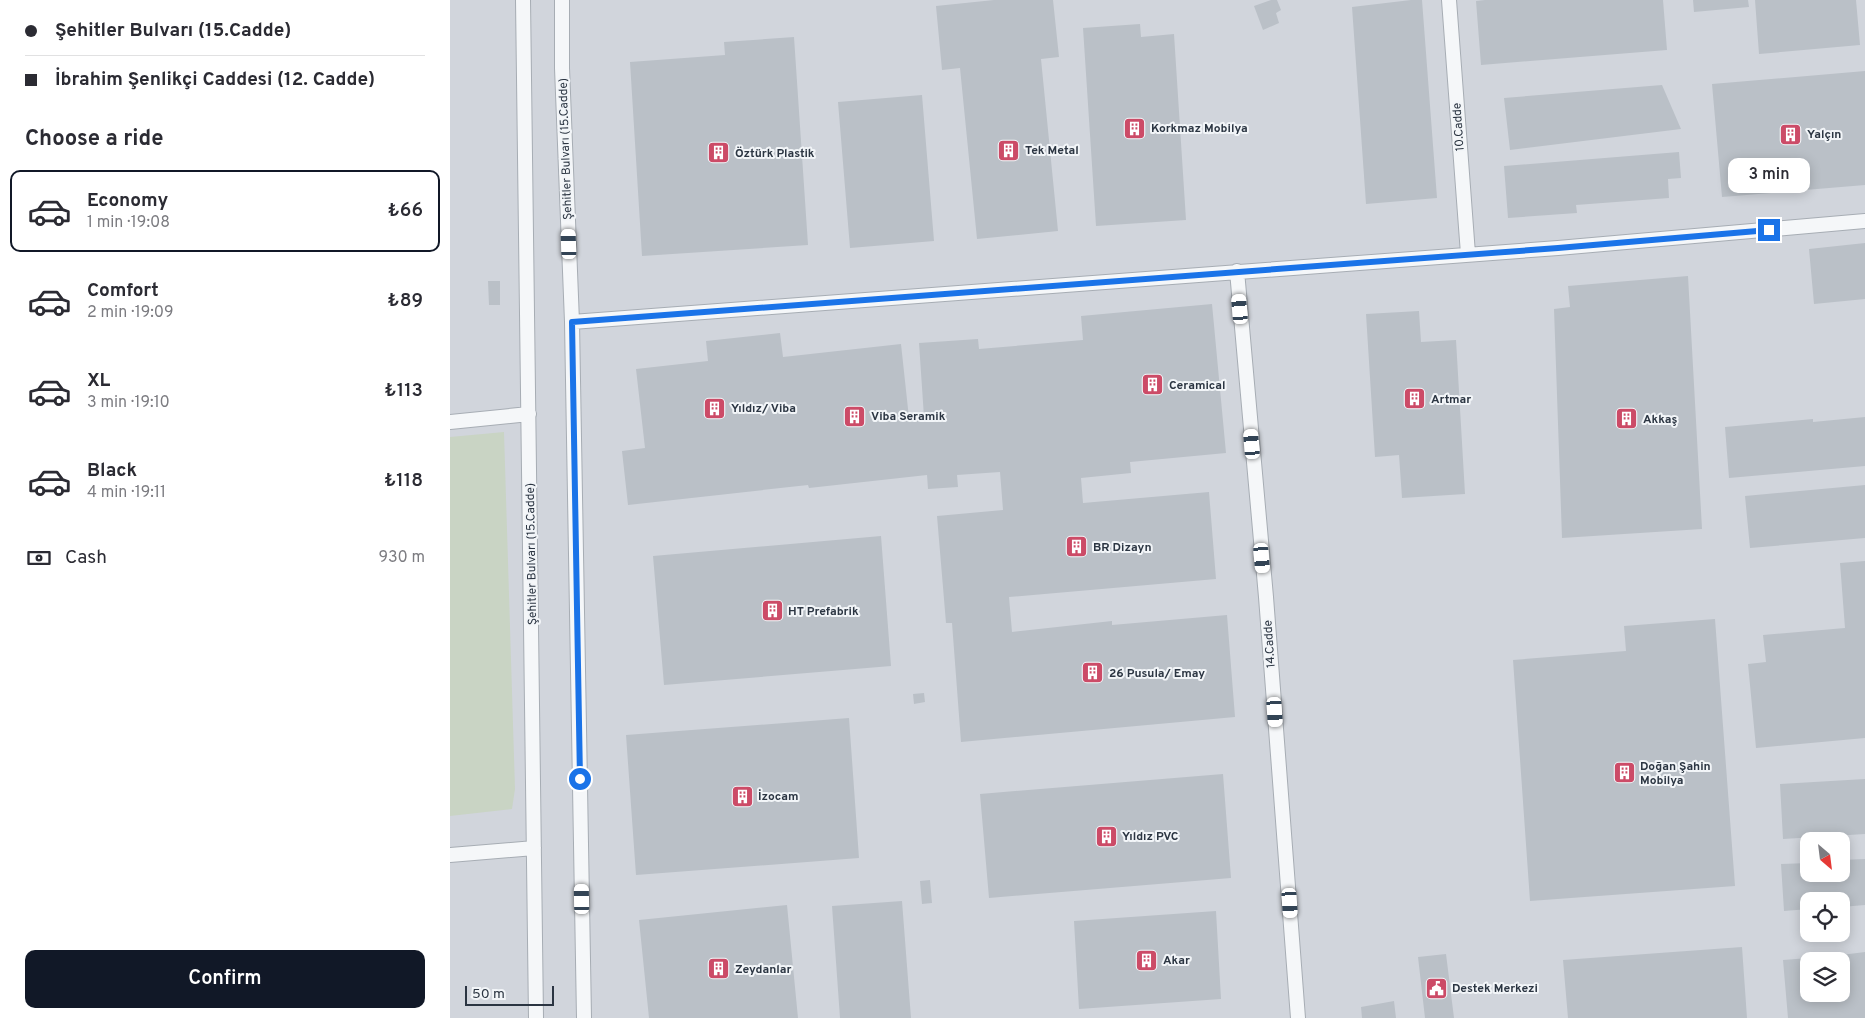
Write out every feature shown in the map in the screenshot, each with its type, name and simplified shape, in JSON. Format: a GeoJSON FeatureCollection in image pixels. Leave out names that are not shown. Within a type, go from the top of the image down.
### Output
{"type":"FeatureCollection","features":[{"type":"Feature","properties":{"kind":"street","name":"Şehitler Bulvarı (15.Cadde)"},"geometry":{"type":"LineString","coordinates":[[523,0],[536,1018]]}},
{"type":"Feature","properties":{"kind":"street","name":"Şehitler Bulvarı (15.Cadde)"},"geometry":{"type":"LineString","coordinates":[[562,0],[562,68],[572,322],[584,1018]]}},
{"type":"Feature","properties":{"kind":"street","name":"10.Cadde"},"geometry":{"type":"LineString","coordinates":[[1449,0],[1468,254]]}},
{"type":"Feature","properties":{"kind":"street"},"geometry":{"type":"LineString","coordinates":[[572,322],[1468,254],[1865,221]]}},
{"type":"Feature","properties":{"kind":"street","name":"14.Cadde"},"geometry":{"type":"LineString","coordinates":[[1237,271],[1266,597],[1298,1018]]}},
{"type":"Feature","properties":{"kind":"street"},"geometry":{"type":"LineString","coordinates":[[450,422],[529,414]]}},
{"type":"Feature","properties":{"kind":"street"},"geometry":{"type":"LineString","coordinates":[[450,855],[534,848]]}},
{"type":"Feature","properties":{"kind":"shaded area"},"geometry":{"type":"Polygon","coordinates":[[[450,0],[1865,0],[1865,1018],[450,1018],[450,0]]]}},
{"type":"Feature","properties":{"kind":"green space"},"geometry":{"type":"Polygon","coordinates":[[[504,432],[515,789],[512,809],[450,816],[450,437],[504,432]]]}},
{"type":"Feature","properties":{"kind":"building","name":"Tek Metal"},"geometry":{"type":"Polygon","coordinates":[[[994,0],[1053,0],[1059,57],[1041,59],[1058,231],[977,239],[960,68],[942,70],[936,6],[994,0]]]}},
{"type":"Feature","properties":{"kind":"building"},"geometry":{"type":"Polygon","coordinates":[[[1271,0],[1277,0],[1281,10],[1276,13],[1279,23],[1263,30],[1254,6],[1271,0]]]}},
{"type":"Feature","properties":{"kind":"building"},"geometry":{"type":"Polygon","coordinates":[[[1422,0],[1437,198],[1366,204],[1352,7],[1422,0]]]}},
{"type":"Feature","properties":{"kind":"building"},"geometry":{"type":"Polygon","coordinates":[[[1663,0],[1667,50],[1481,65],[1476,1],[1663,0]]]}},
{"type":"Feature","properties":{"kind":"building"},"geometry":{"type":"Polygon","coordinates":[[[1693,0],[1748,0],[1749,7],[1694,12],[1693,0]]]}},
{"type":"Feature","properties":{"kind":"building"},"geometry":{"type":"Polygon","coordinates":[[[1755,0],[1856,0],[1860,45],[1759,54],[1755,0]]]}},
{"type":"Feature","properties":{"kind":"building","name":"Korkmaz Mobilya"},"geometry":{"type":"Polygon","coordinates":[[[1140,24],[1141,37],[1174,34],[1186,220],[1096,226],[1083,28],[1140,24]]]}},
{"type":"Feature","properties":{"kind":"building","name":"Öztürk Plastik"},"geometry":{"type":"Polygon","coordinates":[[[794,37],[808,245],[642,256],[630,62],[725,55],[724,42],[794,37]]]}},
{"type":"Feature","properties":{"kind":"building","name":"Yalçın"},"geometry":{"type":"Polygon","coordinates":[[[1865,71],[1865,185],[1722,197],[1712,84],[1865,71]]]}},
{"type":"Feature","properties":{"kind":"building"},"geometry":{"type":"Polygon","coordinates":[[[1662,85],[1681,129],[1510,150],[1504,98],[1662,85]]]}},
{"type":"Feature","properties":{"kind":"building"},"geometry":{"type":"Polygon","coordinates":[[[922,95],[934,241],[850,248],[838,102],[922,95]]]}},
{"type":"Feature","properties":{"kind":"building"},"geometry":{"type":"Polygon","coordinates":[[[1679,152],[1681,178],[1668,179],[1669,198],[1576,205],[1577,213],[1508,218],[1504,166],[1679,152]]]}},
{"type":"Feature","properties":{"kind":"building"},"geometry":{"type":"Polygon","coordinates":[[[1865,243],[1865,299],[1814,304],[1809,249],[1865,243]]]}},
{"type":"Feature","properties":{"kind":"building","name":"Akkaş"},"geometry":{"type":"Polygon","coordinates":[[[1688,276],[1702,529],[1562,538],[1554,309],[1570,307],[1568,286],[1688,276]]]}},
{"type":"Feature","properties":{"kind":"building"},"geometry":{"type":"Polygon","coordinates":[[[488,281],[500,281],[500,305],[489,305],[488,281]]]}},
{"type":"Feature","properties":{"kind":"building"},"geometry":{"type":"Polygon","coordinates":[[[1212,304],[1226,453],[1130,462],[1131,473],[1081,478],[1083,503],[1209,492],[1216,579],[1009,597],[1012,632],[1112,621],[1112,625],[1227,615],[1235,717],[961,742],[952,623],[946,623],[937,516],[1003,510],[1000,472],[957,475],[958,487],[928,489],[927,475],[809,488],[808,485],[628,505],[622,451],[645,448],[636,369],[708,361],[706,341],[780,333],[783,357],[901,344],[909,418],[924,417],[919,343],[978,339],[979,349],[1083,340],[1081,316],[1212,304]]]}},
{"type":"Feature","properties":{"kind":"building","name":"Artmar"},"geometry":{"type":"Polygon","coordinates":[[[1419,311],[1421,342],[1456,340],[1465,494],[1402,498],[1399,455],[1375,457],[1366,314],[1419,311]]]}},
{"type":"Feature","properties":{"kind":"building"},"geometry":{"type":"Polygon","coordinates":[[[1865,417],[1865,466],[1729,478],[1725,427],[1813,419],[1813,422],[1865,417]]]}},
{"type":"Feature","properties":{"kind":"building"},"geometry":{"type":"Polygon","coordinates":[[[1865,485],[1865,538],[1750,548],[1745,496],[1865,485]]]}},
{"type":"Feature","properties":{"kind":"building","name":"HT Prefabrik"},"geometry":{"type":"Polygon","coordinates":[[[881,536],[891,666],[664,685],[653,556],[881,536]]]}},
{"type":"Feature","properties":{"kind":"building"},"geometry":{"type":"Polygon","coordinates":[[[1865,561],[1865,738],[1756,748],[1748,664],[1766,662],[1763,635],[1845,628],[1840,563],[1865,561]]]}},
{"type":"Feature","properties":{"kind":"building","name":"Doğan Şahin Mobilya"},"geometry":{"type":"Polygon","coordinates":[[[1715,619],[1735,886],[1530,901],[1513,660],[1626,651],[1624,626],[1715,619]]]}},
{"type":"Feature","properties":{"kind":"building"},"geometry":{"type":"Polygon","coordinates":[[[924,693],[925,702],[914,704],[913,694],[924,693]]]}},
{"type":"Feature","properties":{"kind":"building","name":"İzocam"},"geometry":{"type":"Polygon","coordinates":[[[849,718],[859,858],[636,875],[626,735],[849,718]]]}},
{"type":"Feature","properties":{"kind":"building","name":"Yıldız PVC"},"geometry":{"type":"Polygon","coordinates":[[[1223,774],[1231,878],[989,898],[980,794],[1223,774]]]}},
{"type":"Feature","properties":{"kind":"building"},"geometry":{"type":"Polygon","coordinates":[[[1865,779],[1865,834],[1850,835],[1850,832],[1800,832],[1800,838],[1783,839],[1780,784],[1865,779]]]}},
{"type":"Feature","properties":{"kind":"building"},"geometry":{"type":"Polygon","coordinates":[[[1865,859],[1865,905],[1850,906],[1850,892],[1800,892],[1800,910],[1784,911],[1781,864],[1800,863],[1800,882],[1850,882],[1850,860],[1865,859]]]}},
{"type":"Feature","properties":{"kind":"building"},"geometry":{"type":"Polygon","coordinates":[[[930,880],[932,903],[922,904],[920,881],[930,880]]]}},
{"type":"Feature","properties":{"kind":"building"},"geometry":{"type":"Polygon","coordinates":[[[902,901],[911,1018],[840,1018],[832,906],[902,901]]]}},
{"type":"Feature","properties":{"kind":"building","name":"Zeydanlar"},"geometry":{"type":"Polygon","coordinates":[[[787,905],[798,1018],[649,1018],[639,920],[787,905]]]}},
{"type":"Feature","properties":{"kind":"building","name":"Akar"},"geometry":{"type":"Polygon","coordinates":[[[1216,911],[1221,999],[1079,1009],[1074,921],[1216,911]]]}},
{"type":"Feature","properties":{"kind":"building"},"geometry":{"type":"Polygon","coordinates":[[[1742,947],[1747,1018],[1568,1018],[1563,960],[1742,947]]]}},
{"type":"Feature","properties":{"kind":"building"},"geometry":{"type":"Polygon","coordinates":[[[1865,952],[1865,1018],[1788,1018],[1783,960],[1800,959],[1800,1002],[1850,1002],[1850,954],[1865,952]]]}},
{"type":"Feature","properties":{"kind":"building","name":"Destek Merkezi"},"geometry":{"type":"Polygon","coordinates":[[[1446,954],[1454,1018],[1425,1018],[1418,957],[1446,954]]]}},
{"type":"Feature","properties":{"kind":"building"},"geometry":{"type":"Polygon","coordinates":[[[1394,1001],[1396,1018],[1362,1018],[1361,1007],[1394,1001]]]}},
{"type":"Feature","properties":{"kind":"place","name":"Korkmaz Mobilya"},"geometry":{"type":"Point","coordinates":[1135,128]}},
{"type":"Feature","properties":{"kind":"place","name":"Yalçın"},"geometry":{"type":"Point","coordinates":[1791,134]}},
{"type":"Feature","properties":{"kind":"place","name":"Tek Metal"},"geometry":{"type":"Point","coordinates":[1009,150]}},
{"type":"Feature","properties":{"kind":"place","name":"Öztürk Plastik"},"geometry":{"type":"Point","coordinates":[719,153]}},
{"type":"Feature","properties":{"kind":"place","name":"Ceramical"},"geometry":{"type":"Point","coordinates":[1153,385]}},
{"type":"Feature","properties":{"kind":"place","name":"Artmar"},"geometry":{"type":"Point","coordinates":[1415,399]}},
{"type":"Feature","properties":{"kind":"place","name":"Yıldız/ Viba"},"geometry":{"type":"Point","coordinates":[715,408]}},
{"type":"Feature","properties":{"kind":"place","name":"Viba Seramik"},"geometry":{"type":"Point","coordinates":[855,416]}},
{"type":"Feature","properties":{"kind":"place","name":"Akkaş"},"geometry":{"type":"Point","coordinates":[1627,419]}},
{"type":"Feature","properties":{"kind":"place","name":"BR Dizayn"},"geometry":{"type":"Point","coordinates":[1077,547]}},
{"type":"Feature","properties":{"kind":"place","name":"HT Prefabrik"},"geometry":{"type":"Point","coordinates":[772,611]}},
{"type":"Feature","properties":{"kind":"place","name":"26 Pusula/ Emay"},"geometry":{"type":"Point","coordinates":[1093,673]}},
{"type":"Feature","properties":{"kind":"place","name":"Doğan Şahin Mobilya"},"geometry":{"type":"Point","coordinates":[1624,773]}},
{"type":"Feature","properties":{"kind":"place","name":"İzocam"},"geometry":{"type":"Point","coordinates":[742,796]}},
{"type":"Feature","properties":{"kind":"place","name":"Yıldız PVC"},"geometry":{"type":"Point","coordinates":[1106,836]}},
{"type":"Feature","properties":{"kind":"place","name":"Akar"},"geometry":{"type":"Point","coordinates":[1147,960]}},
{"type":"Feature","properties":{"kind":"place","name":"Zeydanlar"},"geometry":{"type":"Point","coordinates":[719,969]}},
{"type":"Feature","properties":{"kind":"place","name":"Destek Merkezi"},"geometry":{"type":"Point","coordinates":[1436,988]}},
{"type":"Feature","properties":{"kind":"route"},"geometry":{"type":"LineString","coordinates":[[580,779],[572,322],[1558,248],[1769,230]]}}]}
